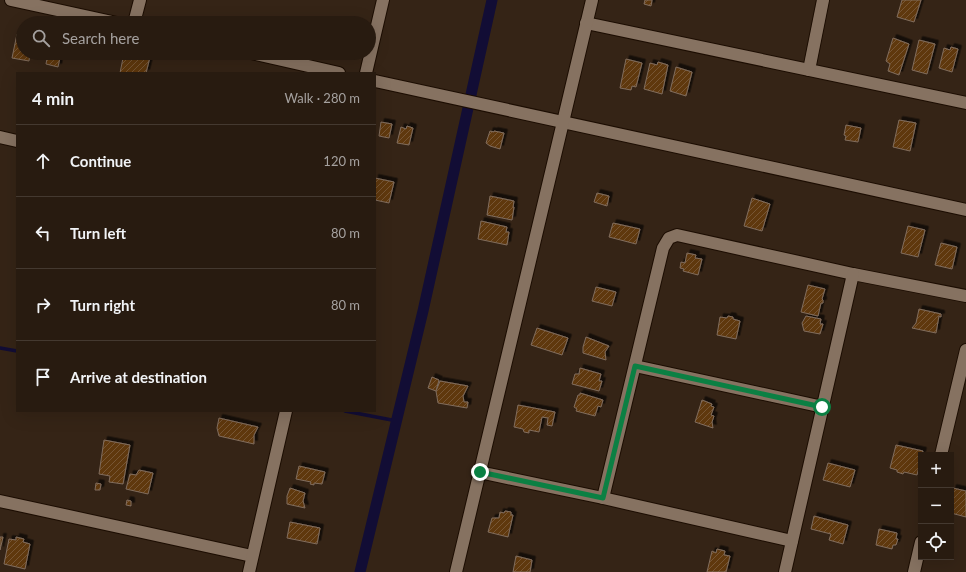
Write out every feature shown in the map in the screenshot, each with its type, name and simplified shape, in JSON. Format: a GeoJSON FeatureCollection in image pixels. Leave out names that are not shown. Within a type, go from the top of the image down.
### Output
{"type":"FeatureCollection","features":[{"type":"Feature","properties":{"kind":"street"},"geometry":{"type":"LineString","coordinates":[[11,0],[85,16]]}},
{"type":"Feature","properties":{"kind":"street"},"geometry":{"type":"LineString","coordinates":[[136,16],[140,0]]}},
{"type":"Feature","properties":{"kind":"street"},"geometry":{"type":"LineString","coordinates":[[376,30],[383,0]]}},
{"type":"Feature","properties":{"kind":"street"},"geometry":{"type":"LineString","coordinates":[[456,572],[592,0]]}},
{"type":"Feature","properties":{"kind":"street"},"geometry":{"type":"LineString","coordinates":[[809,70],[823,0]]}},
{"type":"Feature","properties":{"kind":"street"},"geometry":{"type":"LineString","coordinates":[[586,23],[966,103]]}},
{"type":"Feature","properties":{"kind":"street"},"geometry":{"type":"LineString","coordinates":[[282,60],[335,72]]}},
{"type":"Feature","properties":{"kind":"street"},"geometry":{"type":"LineString","coordinates":[[366,72],[369,60]]}},
{"type":"Feature","properties":{"kind":"street"},"geometry":{"type":"LineString","coordinates":[[376,81],[966,210]]}},
{"type":"Feature","properties":{"kind":"street"},"geometry":{"type":"LineString","coordinates":[[0,137],[16,141]]}},
{"type":"Feature","properties":{"kind":"street"},"geometry":{"type":"LineString","coordinates":[[603,498],[663,248],[669,238],[677,236],[853,274],[966,296]]}},
{"type":"Feature","properties":{"kind":"street"},"geometry":{"type":"LineString","coordinates":[[785,572],[853,274]]}},
{"type":"Feature","properties":{"kind":"street"},"geometry":{"type":"LineString","coordinates":[[942,452],[966,350]]}},
{"type":"Feature","properties":{"kind":"street"},"geometry":{"type":"LineString","coordinates":[[635,366],[822,407]]}},
{"type":"Feature","properties":{"kind":"street"},"geometry":{"type":"LineString","coordinates":[[249,572],[286,412]]}},
{"type":"Feature","properties":{"kind":"street"},"geometry":{"type":"LineString","coordinates":[[480,472],[792,541]]}},
{"type":"Feature","properties":{"kind":"street"},"geometry":{"type":"LineString","coordinates":[[0,501],[252,556]]}},
{"type":"Feature","properties":{"kind":"street"},"geometry":{"type":"LineString","coordinates":[[914,572],[918,555]]}},
{"type":"Feature","properties":{"kind":"building"},"geometry":{"type":"Polygon","coordinates":[[[645,0],[652,0],[651,6],[644,4],[645,0]]]}},
{"type":"Feature","properties":{"kind":"building"},"geometry":{"type":"Polygon","coordinates":[[[902,0],[921,0],[914,22],[897,17],[902,0]]]}},
{"type":"Feature","properties":{"kind":"building"},"geometry":{"type":"Polygon","coordinates":[[[893,38],[909,44],[899,75],[888,71],[890,64],[886,61],[893,38]]]}},
{"type":"Feature","properties":{"kind":"building"},"geometry":{"type":"Polygon","coordinates":[[[16,39],[16,59],[12,58],[16,39]]]}},
{"type":"Feature","properties":{"kind":"building"},"geometry":{"type":"Polygon","coordinates":[[[919,40],[935,44],[927,74],[912,70],[919,40]]]}},
{"type":"Feature","properties":{"kind":"building"},"geometry":{"type":"Polygon","coordinates":[[[951,47],[958,49],[952,72],[939,68],[944,48],[950,50],[951,47]]]}},
{"type":"Feature","properties":{"kind":"building"},"geometry":{"type":"Polygon","coordinates":[[[626,59],[642,63],[636,87],[632,86],[631,90],[620,88],[626,59]]]}},
{"type":"Feature","properties":{"kind":"building"},"geometry":{"type":"Polygon","coordinates":[[[47,60],[60,60],[58,67],[46,64],[47,60]]]}},
{"type":"Feature","properties":{"kind":"building"},"geometry":{"type":"Polygon","coordinates":[[[123,60],[149,60],[146,72],[120,72],[123,60]]]}},
{"type":"Feature","properties":{"kind":"building"},"geometry":{"type":"Polygon","coordinates":[[[658,62],[668,65],[662,94],[644,89],[650,63],[657,65],[658,62]]]}},
{"type":"Feature","properties":{"kind":"building"},"geometry":{"type":"Polygon","coordinates":[[[676,67],[692,72],[686,96],[670,91],[676,67]]]}},
{"type":"Feature","properties":{"kind":"building"},"geometry":{"type":"Polygon","coordinates":[[[899,120],[916,123],[910,151],[893,147],[899,120]]]}},
{"type":"Feature","properties":{"kind":"building"},"geometry":{"type":"Polygon","coordinates":[[[381,122],[392,124],[389,138],[379,136],[381,122]]]}},
{"type":"Feature","properties":{"kind":"building"},"geometry":{"type":"Polygon","coordinates":[[[846,125],[861,128],[858,142],[845,140],[846,136],[844,135],[846,125]]]}},
{"type":"Feature","properties":{"kind":"building"},"geometry":{"type":"Polygon","coordinates":[[[407,126],[413,128],[409,145],[397,143],[401,127],[406,129],[407,126]]]}},
{"type":"Feature","properties":{"kind":"building"},"geometry":{"type":"Polygon","coordinates":[[[490,131],[504,133],[500,149],[486,143],[490,131]]]}},
{"type":"Feature","properties":{"kind":"building"},"geometry":{"type":"Polygon","coordinates":[[[376,178],[394,182],[389,203],[376,200],[376,178]]]}},
{"type":"Feature","properties":{"kind":"building"},"geometry":{"type":"Polygon","coordinates":[[[597,193],[609,196],[607,206],[594,202],[597,193]]]}},
{"type":"Feature","properties":{"kind":"building"},"geometry":{"type":"Polygon","coordinates":[[[490,196],[514,201],[512,220],[487,215],[490,196]]]}},
{"type":"Feature","properties":{"kind":"building"},"geometry":{"type":"Polygon","coordinates":[[[752,198],[770,204],[762,231],[744,226],[752,198]]]}},
{"type":"Feature","properties":{"kind":"building"},"geometry":{"type":"Polygon","coordinates":[[[481,221],[507,227],[506,232],[509,232],[507,245],[478,239],[481,221]]]}},
{"type":"Feature","properties":{"kind":"building"},"geometry":{"type":"Polygon","coordinates":[[[613,223],[640,229],[636,244],[609,237],[613,223]]]}},
{"type":"Feature","properties":{"kind":"building"},"geometry":{"type":"Polygon","coordinates":[[[908,226],[925,230],[918,257],[901,253],[908,226]]]}},
{"type":"Feature","properties":{"kind":"building"},"geometry":{"type":"Polygon","coordinates":[[[941,243],[957,247],[952,269],[935,265],[941,243]]]}},
{"type":"Feature","properties":{"kind":"building"},"geometry":{"type":"Polygon","coordinates":[[[687,253],[696,255],[695,258],[702,259],[698,275],[683,271],[684,269],[680,268],[681,262],[685,263],[687,253]]]}},
{"type":"Feature","properties":{"kind":"building"},"geometry":{"type":"Polygon","coordinates":[[[808,285],[825,289],[822,299],[823,303],[821,303],[818,316],[801,312],[808,285]]]}},
{"type":"Feature","properties":{"kind":"building"},"geometry":{"type":"Polygon","coordinates":[[[596,287],[616,292],[612,306],[592,301],[596,287]]]}},
{"type":"Feature","properties":{"kind":"building"},"geometry":{"type":"Polygon","coordinates":[[[919,309],[941,314],[941,317],[939,316],[936,333],[912,328],[916,323],[919,309]]]}},
{"type":"Feature","properties":{"kind":"building"},"geometry":{"type":"Polygon","coordinates":[[[728,316],[740,321],[736,339],[717,335],[720,317],[727,318],[728,316]]]}},
{"type":"Feature","properties":{"kind":"building"},"geometry":{"type":"Polygon","coordinates":[[[806,316],[821,319],[820,324],[823,324],[820,334],[804,331],[802,323],[806,316]]]}},
{"type":"Feature","properties":{"kind":"building"},"geometry":{"type":"Polygon","coordinates":[[[537,328],[568,338],[562,355],[531,345],[537,328]]]}},
{"type":"Feature","properties":{"kind":"building"},"geometry":{"type":"Polygon","coordinates":[[[586,337],[609,346],[605,352],[606,360],[583,353],[586,337]]]}},
{"type":"Feature","properties":{"kind":"building"},"geometry":{"type":"Polygon","coordinates":[[[580,368],[601,374],[599,381],[602,381],[599,391],[572,384],[575,374],[579,374],[580,368]]]}},
{"type":"Feature","properties":{"kind":"building"},"geometry":{"type":"Polygon","coordinates":[[[432,377],[439,380],[436,391],[428,388],[432,377]]]}},
{"type":"Feature","properties":{"kind":"building"},"geometry":{"type":"Polygon","coordinates":[[[440,381],[468,386],[463,396],[464,402],[468,402],[467,408],[438,403],[436,391],[440,381]]]}},
{"type":"Feature","properties":{"kind":"building"},"geometry":{"type":"Polygon","coordinates":[[[580,393],[603,400],[601,407],[598,406],[595,416],[576,411],[577,409],[574,407],[580,393]]]}},
{"type":"Feature","properties":{"kind":"building"},"geometry":{"type":"Polygon","coordinates":[[[702,400],[712,404],[711,406],[714,407],[711,415],[714,416],[712,422],[713,428],[695,422],[702,400]]]}},
{"type":"Feature","properties":{"kind":"building"},"geometry":{"type":"Polygon","coordinates":[[[518,405],[555,412],[552,426],[547,425],[548,418],[542,417],[539,432],[529,430],[529,433],[524,432],[523,429],[514,427],[518,405]]]}},
{"type":"Feature","properties":{"kind":"building"},"geometry":{"type":"Polygon","coordinates":[[[219,418],[258,427],[254,435],[254,444],[219,436],[217,428],[219,418]]]}},
{"type":"Feature","properties":{"kind":"building"},"geometry":{"type":"Polygon","coordinates":[[[104,440],[130,445],[123,484],[109,482],[110,476],[99,474],[104,440]]]}},
{"type":"Feature","properties":{"kind":"building"},"geometry":{"type":"Polygon","coordinates":[[[896,445],[923,451],[918,452],[917,475],[904,472],[903,474],[890,468],[896,445]]]}},
{"type":"Feature","properties":{"kind":"building"},"geometry":{"type":"Polygon","coordinates":[[[828,463],[855,470],[850,487],[823,480],[828,463]]]}},
{"type":"Feature","properties":{"kind":"building"},"geometry":{"type":"Polygon","coordinates":[[[299,466],[325,472],[322,484],[314,483],[314,485],[310,484],[311,482],[296,479],[299,466]]]}},
{"type":"Feature","properties":{"kind":"building"},"geometry":{"type":"Polygon","coordinates":[[[139,470],[153,473],[148,494],[126,489],[130,474],[136,475],[139,470]]]}},
{"type":"Feature","properties":{"kind":"building"},"geometry":{"type":"Polygon","coordinates":[[[96,483],[101,484],[100,490],[95,490],[96,483]]]}},
{"type":"Feature","properties":{"kind":"building"},"geometry":{"type":"Polygon","coordinates":[[[290,488],[305,493],[303,501],[305,508],[287,504],[287,496],[290,488]]]}},
{"type":"Feature","properties":{"kind":"building"},"geometry":{"type":"Polygon","coordinates":[[[954,488],[966,491],[966,517],[954,514],[954,488]]]}},
{"type":"Feature","properties":{"kind":"building"},"geometry":{"type":"Polygon","coordinates":[[[127,500],[131,501],[131,506],[126,505],[127,500]]]}},
{"type":"Feature","properties":{"kind":"building"},"geometry":{"type":"Polygon","coordinates":[[[505,511],[511,512],[511,515],[513,515],[508,537],[488,532],[492,518],[499,518],[500,512],[504,513],[505,511]]]}},
{"type":"Feature","properties":{"kind":"building"},"geometry":{"type":"Polygon","coordinates":[[[814,516],[848,525],[843,544],[829,540],[831,534],[811,529],[814,516]]]}},
{"type":"Feature","properties":{"kind":"building"},"geometry":{"type":"Polygon","coordinates":[[[290,522],[320,528],[317,544],[287,538],[290,522]]]}},
{"type":"Feature","properties":{"kind":"building"},"geometry":{"type":"Polygon","coordinates":[[[879,529],[897,533],[896,539],[898,539],[896,545],[893,545],[892,549],[876,545],[879,529]]]}},
{"type":"Feature","properties":{"kind":"building"},"geometry":{"type":"Polygon","coordinates":[[[0,537],[3,537],[0,550],[0,537]]]}},
{"type":"Feature","properties":{"kind":"building"},"geometry":{"type":"Polygon","coordinates":[[[16,537],[24,539],[23,542],[30,544],[25,569],[4,564],[9,539],[16,540],[16,537]]]}},
{"type":"Feature","properties":{"kind":"building"},"geometry":{"type":"Polygon","coordinates":[[[717,549],[725,551],[724,555],[730,556],[726,572],[707,572],[712,551],[716,553],[717,549]]]}},
{"type":"Feature","properties":{"kind":"building"},"geometry":{"type":"Polygon","coordinates":[[[516,556],[532,560],[530,572],[513,572],[516,556]]]}},
{"type":"Feature","properties":{"kind":"waterway"},"geometry":{"type":"LineString","coordinates":[[360,572],[423,311],[492,0]]}},
{"type":"Feature","properties":{"kind":"waterway"},"geometry":{"type":"LineString","coordinates":[[0,348],[16,351]]}},
{"type":"Feature","properties":{"kind":"waterway"},"geometry":{"type":"LineString","coordinates":[[350,412],[397,421]]}},
{"type":"Feature","properties":{"kind":"route"},"geometry":{"type":"LineString","coordinates":[[480,472],[603,498],[635,366],[822,407]]}}]}
